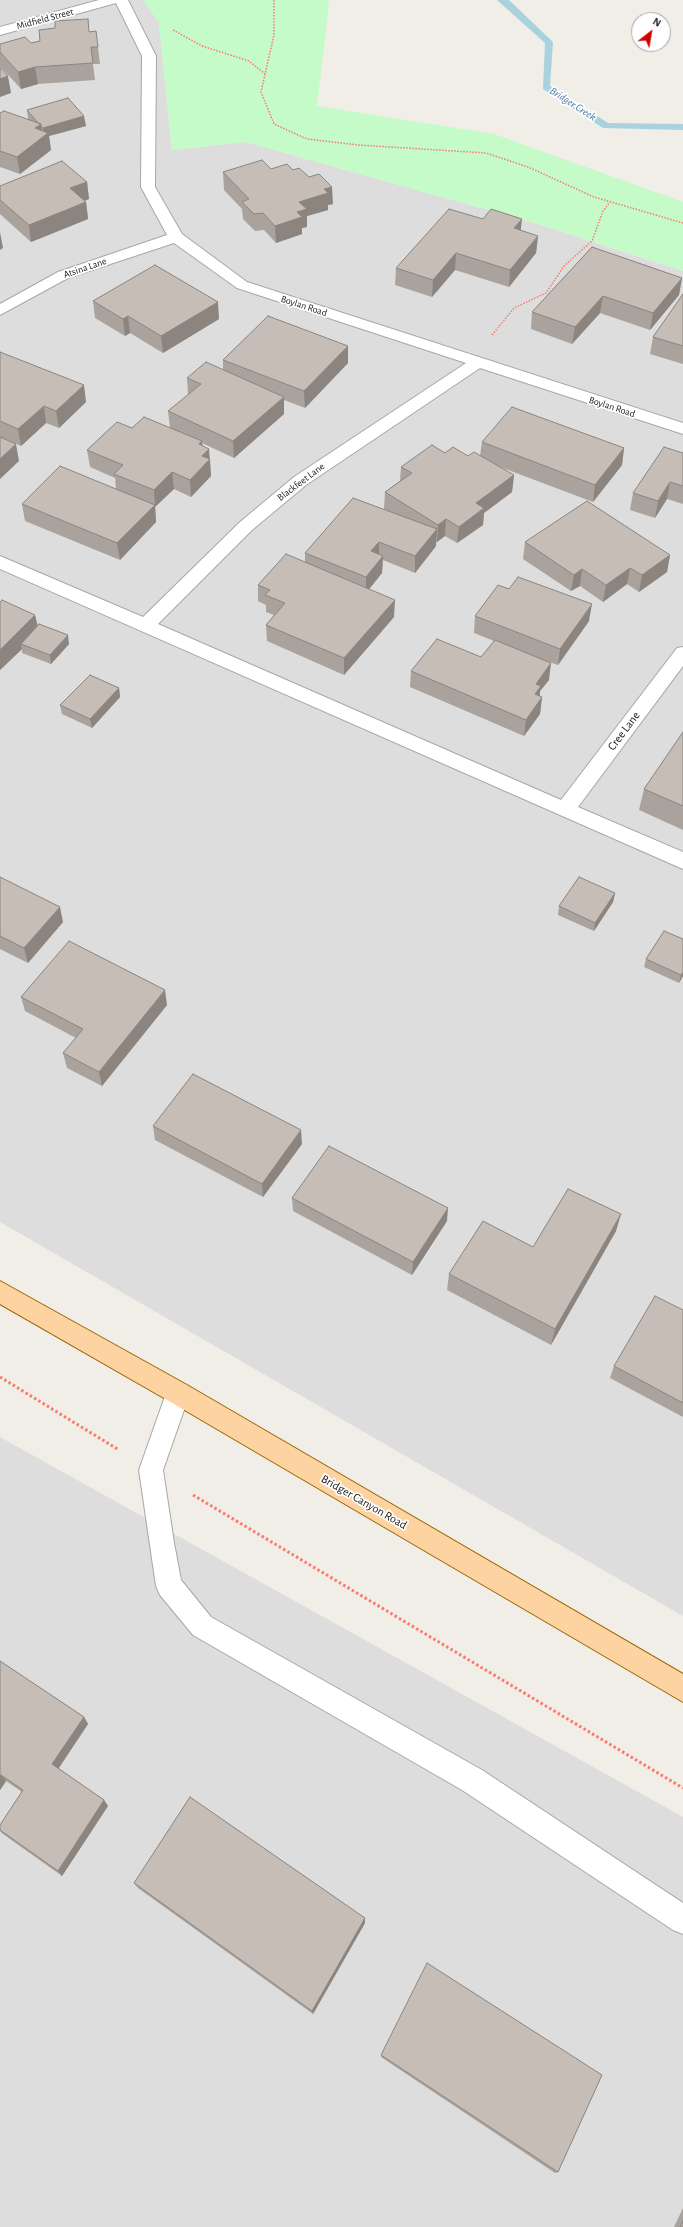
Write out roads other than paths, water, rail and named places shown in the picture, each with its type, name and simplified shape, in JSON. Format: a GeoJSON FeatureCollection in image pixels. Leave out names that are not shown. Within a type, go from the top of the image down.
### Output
{"type":"FeatureCollection","features":[{"type":"Feature","properties":{"kind":"main road","name":"Bridger Canyon Road"},"geometry":{"type":"LineString","coordinates":[[0,1292],[178,1393],[683,1688]]}},
{"type":"Feature","properties":{"kind":"street","name":"Midfield Street"},"geometry":{"type":"LineString","coordinates":[[0,31],[114,0]]}},
{"type":"Feature","properties":{"kind":"street","name":"Boylan Road"},"geometry":{"type":"LineString","coordinates":[[122,0],[149,56],[148,187],[176,237],[242,285],[477,364],[683,429]]}},
{"type":"Feature","properties":{"kind":"street","name":"Atsina Lane"},"geometry":{"type":"LineString","coordinates":[[0,310],[63,276],[176,237]]}},
{"type":"Feature","properties":{"kind":"street","name":"Blackfeet Lane"},"geometry":{"type":"LineString","coordinates":[[146,625],[246,526],[300,481],[477,364]]}},
{"type":"Feature","properties":{"kind":"street"},"geometry":{"type":"LineString","coordinates":[[0,562],[683,860]]}},
{"type":"Feature","properties":{"kind":"street","name":"Cree Lane"},"geometry":{"type":"LineString","coordinates":[[565,809],[683,652]]}},
{"type":"Feature","properties":{"kind":"street"},"geometry":{"type":"LineString","coordinates":[[178,1393],[151,1470],[161,1543],[170,1586],[202,1626],[472,1780],[683,1920]]}},
{"type":"Feature","properties":{"kind":"waterway","name":"Bridger Creek"},"geometry":{"type":"LineString","coordinates":[[501,0],[506,2],[549,42],[546,87],[606,126],[683,127]]}}]}
